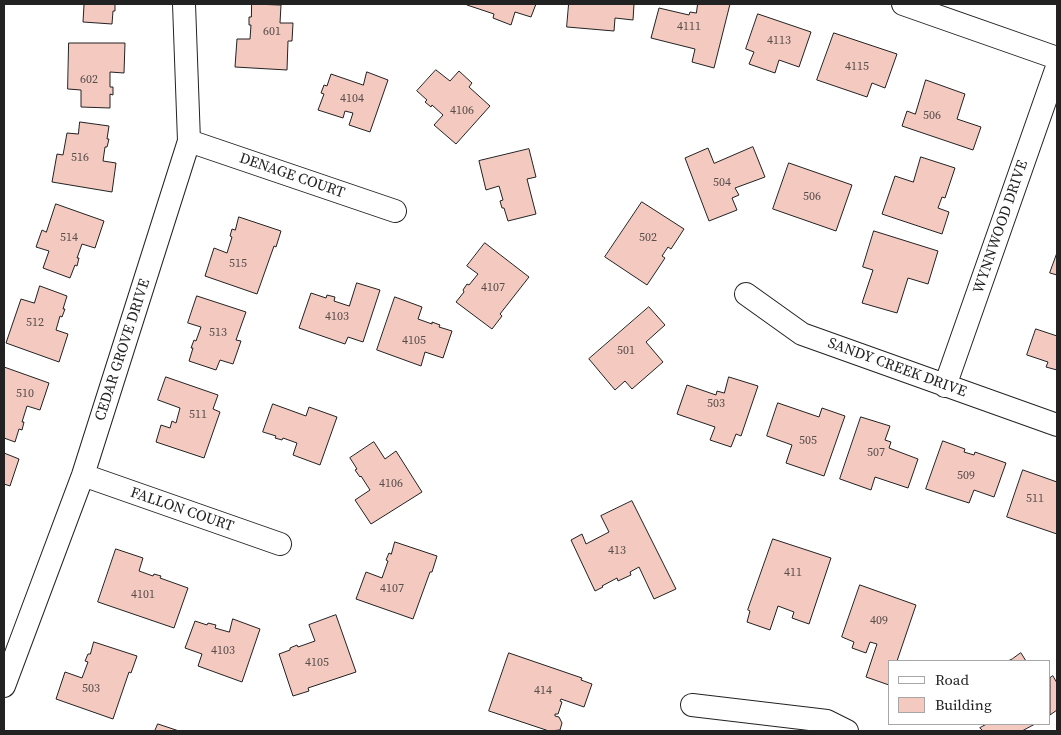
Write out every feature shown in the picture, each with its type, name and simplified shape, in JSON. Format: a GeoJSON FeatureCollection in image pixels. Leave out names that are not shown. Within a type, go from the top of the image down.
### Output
{"type":"FeatureCollection","features":[{"type":"Feature","properties":{"kind":"street","name":"CEDAR GROVE DRIVE"},"geometry":{"type":"LineString","coordinates":[[4,686],[83,475],[189,141],[184,4]]}},
{"type":"Feature","properties":{"kind":"street"},"geometry":{"type":"LineString","coordinates":[[903,4],[1057,58]]}},
{"type":"Feature","properties":{"kind":"street","name":"WYNNWOOD DRIVE"},"geometry":{"type":"LineString","coordinates":[[945,386],[1057,67]]}},
{"type":"Feature","properties":{"kind":"street","name":"DENAGE COURT"},"geometry":{"type":"LineString","coordinates":[[189,141],[395,211]]}},
{"type":"Feature","properties":{"kind":"street","name":"SANDY CREEK DRIVE"},"geometry":{"type":"LineString","coordinates":[[746,294],[802,334],[1057,425]]}},
{"type":"Feature","properties":{"kind":"street","name":"FALLON COURT"},"geometry":{"type":"LineString","coordinates":[[83,475],[280,544]]}},
{"type":"Feature","properties":{"kind":"street"},"geometry":{"type":"LineString","coordinates":[[692,705],[827,721],[847,731]]}},
{"type":"Feature","properties":{"kind":"building"},"geometry":{"type":"Polygon","coordinates":[[[70,4],[115,4],[112,24],[83,22],[84,5],[70,4]]]}},
{"type":"Feature","properties":{"kind":"building"},"geometry":{"type":"Polygon","coordinates":[[[252,4],[281,5],[280,23],[293,23],[292,41],[288,41],[287,70],[235,67],[237,39],[250,39],[251,25],[249,25],[249,17],[251,17],[252,4]]]}},
{"type":"Feature","properties":{"kind":"building"},"geometry":{"type":"Polygon","coordinates":[[[467,4],[536,4],[531,17],[515,12],[511,25],[493,18],[494,14],[467,4]]]}},
{"type":"Feature","properties":{"kind":"building"},"geometry":{"type":"Polygon","coordinates":[[[569,4],[634,4],[633,20],[615,18],[614,31],[567,27],[569,4]]]}},
{"type":"Feature","properties":{"kind":"building"},"geometry":{"type":"Polygon","coordinates":[[[698,4],[730,4],[714,68],[692,62],[695,49],[651,38],[659,8],[689,15],[690,12],[696,13],[698,4]]]}},
{"type":"Feature","properties":{"kind":"building"},"geometry":{"type":"Polygon","coordinates":[[[758,14],[811,32],[799,67],[779,60],[775,73],[749,64],[754,52],[746,49],[758,14]]]}},
{"type":"Feature","properties":{"kind":"building"},"geometry":{"type":"Polygon","coordinates":[[[834,33],[897,54],[885,88],[872,83],[867,97],[817,80],[834,33]]]}},
{"type":"Feature","properties":{"kind":"building"},"geometry":{"type":"Polygon","coordinates":[[[69,43],[125,43],[124,73],[110,72],[110,87],[113,87],[113,95],[110,94],[110,108],[81,107],[81,90],[68,89],[69,43]]]}},
{"type":"Feature","properties":{"kind":"building"},"geometry":{"type":"Polygon","coordinates":[[[436,70],[450,81],[459,71],[472,83],[469,87],[490,106],[456,144],[434,125],[443,115],[432,105],[431,107],[425,102],[427,100],[417,91],[436,70]]]}},
{"type":"Feature","properties":{"kind":"building"},"geometry":{"type":"Polygon","coordinates":[[[367,72],[388,80],[370,132],[349,125],[353,113],[345,111],[343,118],[318,110],[324,94],[321,93],[324,85],[327,86],[331,74],[363,85],[367,72]]]}},
{"type":"Feature","properties":{"kind":"building"},"geometry":{"type":"Polygon","coordinates":[[[926,80],[965,94],[957,119],[981,127],[973,150],[902,126],[907,111],[915,114],[926,80]]]}},
{"type":"Feature","properties":{"kind":"building"},"geometry":{"type":"Polygon","coordinates":[[[80,122],[109,126],[107,139],[109,139],[107,147],[105,147],[103,161],[116,163],[112,192],[52,182],[57,154],[63,155],[67,133],[78,134],[80,122]]]}},
{"type":"Feature","properties":{"kind":"building"},"geometry":{"type":"Polygon","coordinates":[[[753,147],[765,177],[735,188],[739,195],[732,198],[737,210],[709,221],[685,158],[708,148],[714,163],[753,147]]]}},
{"type":"Feature","properties":{"kind":"building"},"geometry":{"type":"Polygon","coordinates":[[[529,149],[536,177],[527,179],[536,214],[508,221],[500,201],[503,200],[499,186],[486,190],[479,161],[529,149]]]}},
{"type":"Feature","properties":{"kind":"building"},"geometry":{"type":"Polygon","coordinates":[[[921,157],[955,168],[945,198],[942,197],[938,208],[949,212],[942,234],[882,214],[895,176],[913,182],[921,157]]]}},
{"type":"Feature","properties":{"kind":"building"},"geometry":{"type":"Polygon","coordinates":[[[789,163],[852,185],[836,231],[773,209],[789,163]]]}},
{"type":"Feature","properties":{"kind":"building"},"geometry":{"type":"Polygon","coordinates":[[[642,202],[684,229],[671,249],[668,247],[662,256],[665,258],[647,285],[605,257],[642,202]]]}},
{"type":"Feature","properties":{"kind":"building"},"geometry":{"type":"Polygon","coordinates":[[[56,204],[104,221],[95,248],[82,244],[77,258],[79,258],[77,266],[75,265],[70,278],[43,268],[49,251],[36,247],[42,230],[46,232],[56,204]]]}},
{"type":"Feature","properties":{"kind":"building"},"geometry":{"type":"Polygon","coordinates":[[[239,217],[281,231],[257,294],[205,276],[214,248],[227,253],[232,237],[230,236],[232,229],[235,230],[239,217]]]}},
{"type":"Feature","properties":{"kind":"building"},"geometry":{"type":"Polygon","coordinates":[[[874,231],[938,251],[928,284],[908,278],[897,313],[862,303],[873,270],[863,267],[874,231]]]}},
{"type":"Feature","properties":{"kind":"building"},"geometry":{"type":"Polygon","coordinates":[[[485,243],[529,277],[500,314],[502,316],[492,329],[456,302],[464,292],[463,290],[467,284],[469,285],[478,274],[467,266],[485,243]]]}},
{"type":"Feature","properties":{"kind":"building"},"geometry":{"type":"Polygon","coordinates":[[[1057,253],[1057,275],[1050,273],[1057,253]]]}},
{"type":"Feature","properties":{"kind":"building"},"geometry":{"type":"Polygon","coordinates":[[[357,283],[380,290],[363,342],[348,337],[345,344],[299,328],[311,293],[326,298],[327,295],[335,297],[334,301],[349,306],[357,283]]]}},
{"type":"Feature","properties":{"kind":"building"},"geometry":{"type":"Polygon","coordinates":[[[40,286],[67,296],[63,309],[65,309],[62,317],[60,316],[56,330],[68,334],[59,362],[6,343],[21,299],[34,303],[40,286]]]}},
{"type":"Feature","properties":{"kind":"building"},"geometry":{"type":"Polygon","coordinates":[[[197,296],[246,312],[236,340],[241,341],[233,364],[220,360],[216,370],[189,361],[193,348],[191,348],[194,340],[196,341],[201,327],[188,323],[197,296]]]}},
{"type":"Feature","properties":{"kind":"building"},"geometry":{"type":"Polygon","coordinates":[[[395,297],[422,307],[418,319],[432,324],[432,322],[440,325],[439,327],[452,331],[443,358],[425,352],[421,366],[377,350],[395,297]]]}},
{"type":"Feature","properties":{"kind":"building"},"geometry":{"type":"Polygon","coordinates":[[[649,307],[665,325],[646,342],[663,362],[632,389],[625,381],[615,390],[589,359],[649,307]]]}},
{"type":"Feature","properties":{"kind":"building"},"geometry":{"type":"Polygon","coordinates":[[[1036,329],[1057,336],[1057,370],[1046,367],[1048,362],[1027,355],[1036,329]]]}},
{"type":"Feature","properties":{"kind":"building"},"geometry":{"type":"Polygon","coordinates":[[[4,367],[49,383],[40,410],[27,406],[22,422],[24,422],[22,430],[19,429],[15,442],[4,438],[4,367]]]}},
{"type":"Feature","properties":{"kind":"building"},"geometry":{"type":"Polygon","coordinates":[[[166,377],[218,395],[213,409],[220,412],[204,458],[156,442],[161,425],[170,428],[172,421],[176,423],[180,408],[158,400],[166,377]]]}},
{"type":"Feature","properties":{"kind":"building"},"geometry":{"type":"Polygon","coordinates":[[[729,377],[758,386],[741,436],[736,434],[731,447],[710,440],[715,427],[677,414],[687,385],[716,395],[717,391],[724,393],[729,377]]]}},
{"type":"Feature","properties":{"kind":"building"},"geometry":{"type":"Polygon","coordinates":[[[778,403],[819,417],[822,408],[845,416],[824,476],[786,463],[792,445],[767,436],[778,403]]]}},
{"type":"Feature","properties":{"kind":"building"},"geometry":{"type":"Polygon","coordinates":[[[273,404],[306,416],[309,407],[337,417],[320,465],[293,455],[297,443],[283,438],[282,440],[275,438],[276,436],[263,432],[273,404]]]}},
{"type":"Feature","properties":{"kind":"building"},"geometry":{"type":"Polygon","coordinates":[[[861,417],[890,426],[885,440],[891,442],[889,448],[918,459],[908,488],[875,477],[871,490],[840,479],[861,417]]]}},
{"type":"Feature","properties":{"kind":"building"},"geometry":{"type":"Polygon","coordinates":[[[943,441],[965,449],[964,452],[974,455],[975,452],[1006,463],[994,497],[974,490],[969,503],[926,489],[943,441]]]}},
{"type":"Feature","properties":{"kind":"building"},"geometry":{"type":"Polygon","coordinates":[[[374,442],[385,459],[396,451],[422,492],[371,524],[355,500],[370,490],[355,470],[357,469],[350,458],[374,442]]]}},
{"type":"Feature","properties":{"kind":"building"},"geometry":{"type":"Polygon","coordinates":[[[4,453],[19,459],[10,486],[4,484],[4,453]]]}},
{"type":"Feature","properties":{"kind":"building"},"geometry":{"type":"Polygon","coordinates":[[[1023,470],[1057,482],[1057,534],[1007,517],[1023,470]]]}},
{"type":"Feature","properties":{"kind":"building"},"geometry":{"type":"Polygon","coordinates":[[[632,501],[676,589],[654,599],[639,567],[630,572],[631,575],[618,581],[617,578],[595,591],[571,540],[582,534],[586,544],[609,532],[601,516],[632,501]]]}},
{"type":"Feature","properties":{"kind":"building"},"geometry":{"type":"Polygon","coordinates":[[[773,539],[831,558],[809,624],[792,618],[794,612],[778,606],[770,630],[747,622],[750,611],[748,610],[773,539]]]}},
{"type":"Feature","properties":{"kind":"building"},"geometry":{"type":"Polygon","coordinates":[[[395,542],[437,556],[413,619],[356,599],[366,572],[382,578],[388,561],[386,560],[389,553],[391,554],[395,542]]]}},
{"type":"Feature","properties":{"kind":"building"},"geometry":{"type":"Polygon","coordinates":[[[116,549],[143,558],[139,571],[153,576],[154,574],[161,576],[160,578],[188,588],[174,628],[98,602],[116,549]]]}},
{"type":"Feature","properties":{"kind":"building"},"geometry":{"type":"Polygon","coordinates":[[[860,585],[916,605],[897,660],[888,660],[888,685],[866,677],[877,644],[870,642],[866,653],[852,648],[854,642],[842,637],[860,585]]]}},
{"type":"Feature","properties":{"kind":"building"},"geometry":{"type":"Polygon","coordinates":[[[336,615],[356,672],[308,688],[309,691],[293,696],[279,654],[297,645],[298,647],[315,641],[309,625],[336,615]]]}},
{"type":"Feature","properties":{"kind":"building"},"geometry":{"type":"Polygon","coordinates":[[[233,619],[260,629],[242,682],[198,666],[202,654],[185,648],[195,621],[207,625],[208,623],[216,625],[215,628],[229,632],[233,619]]]}},
{"type":"Feature","properties":{"kind":"building"},"geometry":{"type":"Polygon","coordinates":[[[94,642],[137,656],[131,673],[129,672],[113,719],[56,699],[65,672],[82,678],[88,662],[85,661],[88,654],[90,654],[94,642]]]}},
{"type":"Feature","properties":{"kind":"building"},"geometry":{"type":"Polygon","coordinates":[[[509,653],[582,678],[581,680],[592,684],[584,707],[561,699],[560,701],[562,702],[558,714],[555,714],[562,723],[560,730],[549,731],[489,711],[509,653]]]}},
{"type":"Feature","properties":{"kind":"building"},"geometry":{"type":"Polygon","coordinates":[[[1021,653],[1025,660],[1010,660],[1021,653]]]}},
{"type":"Feature","properties":{"kind":"building"},"geometry":{"type":"Polygon","coordinates":[[[1053,676],[1057,683],[1057,710],[1051,714],[1051,677],[1053,676]]]}},
{"type":"Feature","properties":{"kind":"building"},"geometry":{"type":"Polygon","coordinates":[[[158,724],[179,731],[155,731],[158,724]]]}},
{"type":"Feature","properties":{"kind":"building"},"geometry":{"type":"Polygon","coordinates":[[[985,725],[1033,725],[1022,731],[983,731],[980,728],[985,725]]]}}]}
